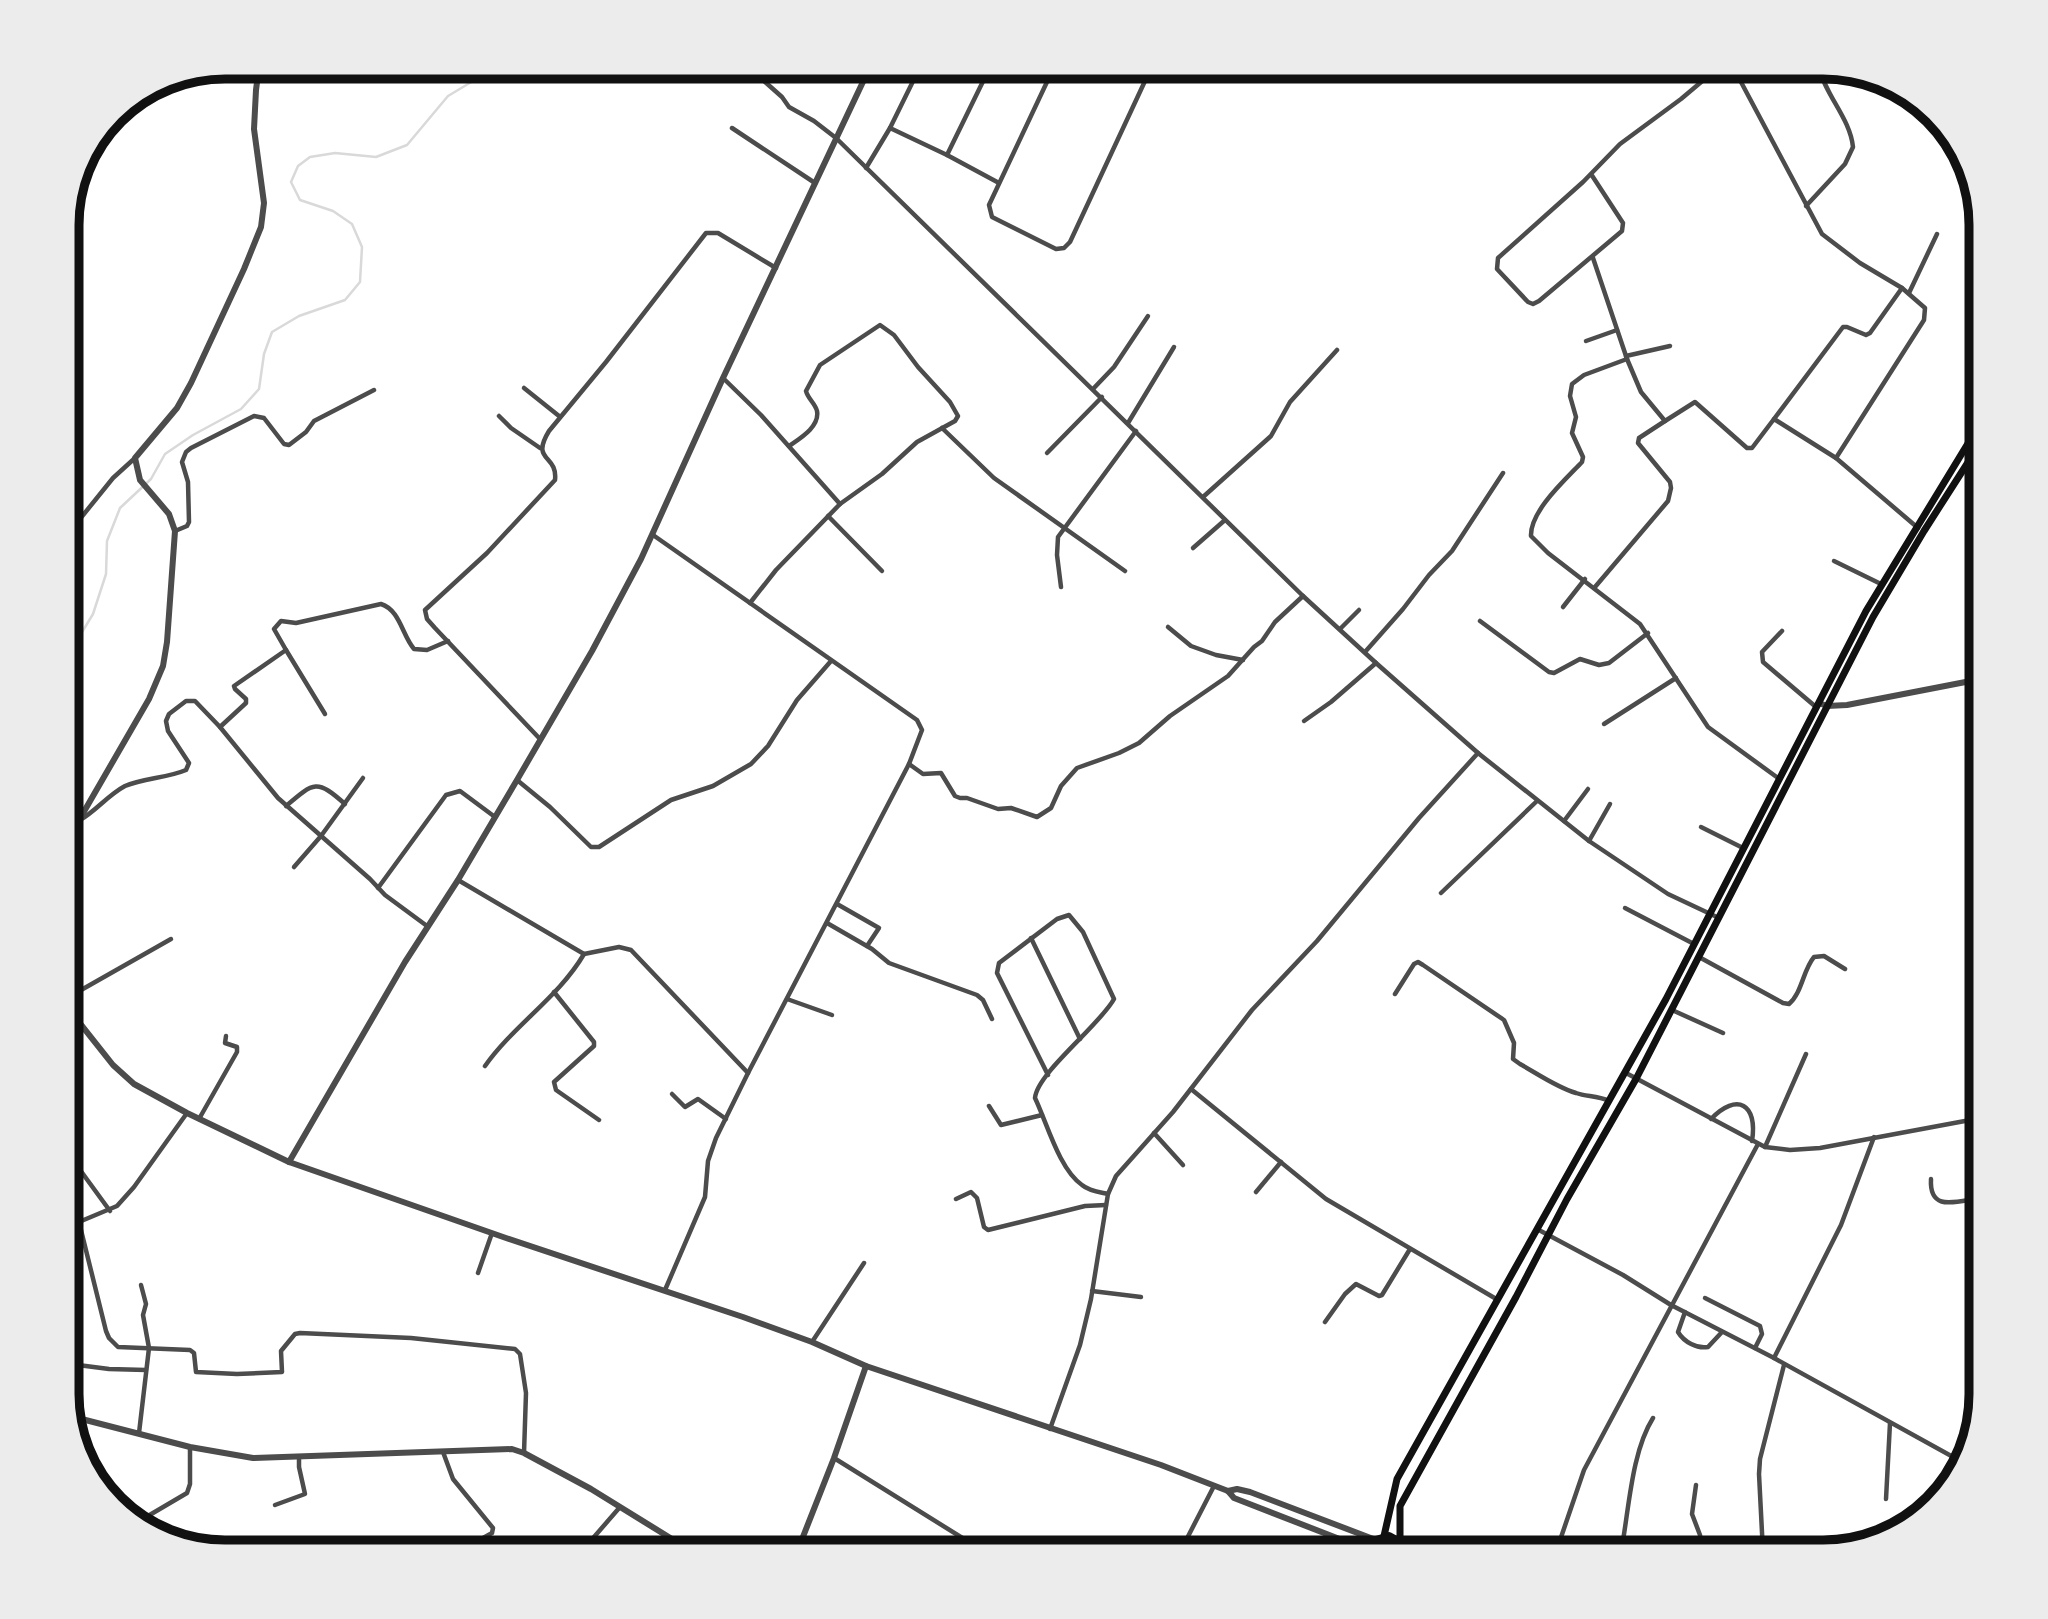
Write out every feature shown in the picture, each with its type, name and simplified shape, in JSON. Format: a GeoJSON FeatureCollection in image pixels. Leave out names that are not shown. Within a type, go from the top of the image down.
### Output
{"type":"FeatureCollection","features":[{"type":"Feature","properties":{"kind":"highway"},"geometry":{"type":"LineString","coordinates":[[1380,1538],[1393,1537],[1397,1540]]}},
{"type":"Feature","properties":{"kind":"main road"},"geometry":{"type":"LineString","coordinates":[[1400,1540],[1400,1506],[1636,1079],[1719,919],[1881,584],[1969,442]]}},
{"type":"Feature","properties":{"kind":"main road"},"geometry":{"type":"LineString","coordinates":[[1380,1538],[1397,1479],[1626,1073],[1778,778],[1924,531],[1969,461]]}},
{"type":"Feature","properties":{"kind":"street"},"geometry":{"type":"LineString","coordinates":[[79,520],[113,478],[135,458],[177,408],[257,239],[264,203],[254,130],[257,79]]}},
{"type":"Feature","properties":{"kind":"street"},"geometry":{"type":"LineString","coordinates":[[289,1162],[592,651],[653,535],[723,378],[864,79]]}},
{"type":"Feature","properties":{"kind":"street"},"geometry":{"type":"LineString","coordinates":[[866,168],[890,128],[914,79]]}},
{"type":"Feature","properties":{"kind":"street"},"geometry":{"type":"LineString","coordinates":[[947,155],[984,79]]}},
{"type":"Feature","properties":{"kind":"street"},"geometry":{"type":"LineString","coordinates":[[1049,79],[989,205],[992,217],[1056,249],[1064,248],[1070,242],[1143,79]]}},
{"type":"Feature","properties":{"kind":"street"},"geometry":{"type":"LineString","coordinates":[[1591,174],[1624,228],[1593,258],[1532,304],[1497,269],[1496,263],[1619,144],[1704,79]]}},
{"type":"Feature","properties":{"kind":"street"},"geometry":{"type":"LineString","coordinates":[[1741,79],[1817,226],[1830,242],[1902,288],[1925,308],[1924,320],[1836,458]]}},
{"type":"Feature","properties":{"kind":"street"},"geometry":{"type":"LineString","coordinates":[[1806,206],[1845,164],[1853,148],[1846,125],[1823,79]]}},
{"type":"Feature","properties":{"kind":"street"},"geometry":{"type":"LineString","coordinates":[[764,81],[789,107],[836,138],[1303,596],[1478,753],[1589,841],[1657,887],[1719,919]]}},
{"type":"Feature","properties":{"kind":"street"},"geometry":{"type":"LineString","coordinates":[[732,128],[815,183]]}},
{"type":"Feature","properties":{"kind":"street"},"geometry":{"type":"LineString","coordinates":[[890,128],[999,183]]}},
{"type":"Feature","properties":{"kind":"street"},"geometry":{"type":"LineString","coordinates":[[541,449],[541,443],[559,416],[606,362],[706,233],[718,233],[776,268]]}},
{"type":"Feature","properties":{"kind":"street"},"geometry":{"type":"LineString","coordinates":[[1909,293],[1937,234]]}},
{"type":"Feature","properties":{"kind":"street"},"geometry":{"type":"LineString","coordinates":[[1593,258],[1626,357],[1646,400],[1665,421]]}},
{"type":"Feature","properties":{"kind":"street"},"geometry":{"type":"LineString","coordinates":[[1595,587],[1668,502],[1670,482],[1638,443],[1643,435],[1695,402],[1747,448],[1752,448],[1843,327],[1866,335],[1870,333],[1902,288]]}},
{"type":"Feature","properties":{"kind":"street"},"geometry":{"type":"LineString","coordinates":[[1093,389],[1114,366],[1148,316]]}},
{"type":"Feature","properties":{"kind":"street"},"geometry":{"type":"LineString","coordinates":[[750,603],[776,570],[840,504],[882,474],[917,442],[957,420],[956,410],[894,335],[880,325],[820,365],[806,391],[808,398],[816,406],[817,418],[811,429],[789,446]]}},
{"type":"Feature","properties":{"kind":"street"},"geometry":{"type":"LineString","coordinates":[[1586,341],[1617,330]]}},
{"type":"Feature","properties":{"kind":"street"},"geometry":{"type":"LineString","coordinates":[[1670,346],[1626,357],[1584,375],[1572,384],[1569,390],[1576,417],[1572,433],[1583,457],[1545,503],[1530,532],[1534,540],[1548,553],[1640,624],[1708,727],[1778,778]]}},
{"type":"Feature","properties":{"kind":"street"},"geometry":{"type":"LineString","coordinates":[[1128,423],[1174,347]]}},
{"type":"Feature","properties":{"kind":"street"},"geometry":{"type":"LineString","coordinates":[[1203,497],[1271,436],[1290,401],[1337,350]]}},
{"type":"Feature","properties":{"kind":"street"},"geometry":{"type":"LineString","coordinates":[[723,378],[761,415],[840,504]]}},
{"type":"Feature","properties":{"kind":"street"},"geometry":{"type":"LineString","coordinates":[[524,388],[559,416]]}},
{"type":"Feature","properties":{"kind":"street"},"geometry":{"type":"LineString","coordinates":[[176,531],[187,526],[189,522],[188,482],[182,462],[191,448],[254,416],[264,418],[284,444],[289,445],[306,432],[314,421],[374,390]]}},
{"type":"Feature","properties":{"kind":"street"},"geometry":{"type":"LineString","coordinates":[[1047,453],[1102,397]]}},
{"type":"Feature","properties":{"kind":"street"},"geometry":{"type":"LineString","coordinates":[[499,416],[541,449],[555,470],[555,480],[487,553],[425,610],[428,619],[540,739]]}},
{"type":"Feature","properties":{"kind":"street"},"geometry":{"type":"LineString","coordinates":[[1774,419],[1836,458],[1915,527],[1924,531]]}},
{"type":"Feature","properties":{"kind":"street"},"geometry":{"type":"LineString","coordinates":[[942,428],[994,478],[1125,571]]}},
{"type":"Feature","properties":{"kind":"street"},"geometry":{"type":"LineString","coordinates":[[1061,587],[1058,537],[1136,431]]}},
{"type":"Feature","properties":{"kind":"street"},"geometry":{"type":"LineString","coordinates":[[79,821],[149,699],[160,673],[169,631],[176,531],[169,513],[140,480],[135,458]]}},
{"type":"Feature","properties":{"kind":"street"},"geometry":{"type":"LineString","coordinates":[[1365,652],[1452,551],[1503,473]]}},
{"type":"Feature","properties":{"kind":"street"},"geometry":{"type":"LineString","coordinates":[[828,516],[882,571]]}},
{"type":"Feature","properties":{"kind":"street"},"geometry":{"type":"LineString","coordinates":[[1193,548],[1225,520]]}},
{"type":"Feature","properties":{"kind":"street"},"geometry":{"type":"LineString","coordinates":[[653,535],[921,725],[921,736],[909,764],[716,1138],[708,1161],[705,1197],[665,1290]]}},
{"type":"Feature","properties":{"kind":"street"},"geometry":{"type":"LineString","coordinates":[[1834,561],[1881,584]]}},
{"type":"Feature","properties":{"kind":"street"},"geometry":{"type":"LineString","coordinates":[[1563,607],[1585,579]]}},
{"type":"Feature","properties":{"kind":"street"},"geometry":{"type":"LineString","coordinates":[[909,764],[923,774],[941,773],[955,796],[998,808],[1012,808],[1037,817],[1051,808],[1061,786],[1077,768],[1139,743],[1170,716],[1228,676],[1262,641],[1275,622],[1303,596]]}},
{"type":"Feature","properties":{"kind":"street"},"geometry":{"type":"LineString","coordinates":[[325,713],[274,629],[281,621],[296,624],[381,604],[389,606],[395,614],[414,649],[427,650],[448,641]]}},
{"type":"Feature","properties":{"kind":"street"},"geometry":{"type":"LineString","coordinates":[[1340,629],[1359,610]]}},
{"type":"Feature","properties":{"kind":"street"},"geometry":{"type":"LineString","coordinates":[[1480,621],[1554,673],[1580,659],[1599,664],[1609,663],[1648,633]]}},
{"type":"Feature","properties":{"kind":"street"},"geometry":{"type":"LineString","coordinates":[[1168,627],[1191,646],[1242,660]]}},
{"type":"Feature","properties":{"kind":"street"},"geometry":{"type":"LineString","coordinates":[[1782,631],[1762,652],[1763,662],[1821,705],[1847,705],[1969,682]]}},
{"type":"Feature","properties":{"kind":"street"},"geometry":{"type":"LineString","coordinates":[[220,727],[246,703],[246,699],[234,686],[286,650]]}},
{"type":"Feature","properties":{"kind":"street"},"geometry":{"type":"LineString","coordinates":[[517,780],[550,807],[591,847],[599,847],[671,800],[725,781],[751,764],[768,746],[797,700],[831,661]]}},
{"type":"Feature","properties":{"kind":"street"},"geometry":{"type":"LineString","coordinates":[[1304,721],[1331,702],[1376,663]]}},
{"type":"Feature","properties":{"kind":"street"},"geometry":{"type":"LineString","coordinates":[[1604,724],[1676,678]]}},
{"type":"Feature","properties":{"kind":"street"},"geometry":{"type":"LineString","coordinates":[[79,821],[98,809],[116,791],[128,785],[186,771],[189,763],[166,726],[169,714],[186,701],[195,701],[286,806],[385,895],[427,926]]}},
{"type":"Feature","properties":{"kind":"street"},"geometry":{"type":"LineString","coordinates":[[1050,1429],[1080,1345],[1108,1195],[1116,1176],[1191,1089],[1244,1019],[1317,941],[1419,818],[1478,753]]}},
{"type":"Feature","properties":{"kind":"street"},"geometry":{"type":"LineString","coordinates":[[294,867],[321,836],[363,778]]}},
{"type":"Feature","properties":{"kind":"street"},"geometry":{"type":"LineString","coordinates":[[286,806],[305,790],[319,786],[326,788],[345,804]]}},
{"type":"Feature","properties":{"kind":"street"},"geometry":{"type":"LineString","coordinates":[[1564,821],[1588,789]]}},
{"type":"Feature","properties":{"kind":"street"},"geometry":{"type":"LineString","coordinates":[[378,888],[446,795],[460,791],[495,817]]}},
{"type":"Feature","properties":{"kind":"street"},"geometry":{"type":"LineString","coordinates":[[1441,893],[1537,801]]}},
{"type":"Feature","properties":{"kind":"street"},"geometry":{"type":"LineString","coordinates":[[1589,841],[1610,804]]}},
{"type":"Feature","properties":{"kind":"street"},"geometry":{"type":"LineString","coordinates":[[1701,827],[1743,848]]}},
{"type":"Feature","properties":{"kind":"street"},"geometry":{"type":"LineString","coordinates":[[458,880],[584,954],[611,948],[625,947],[631,950],[748,1073]]}},
{"type":"Feature","properties":{"kind":"street"},"geometry":{"type":"LineString","coordinates":[[837,904],[879,928],[867,946]]}},
{"type":"Feature","properties":{"kind":"street"},"geometry":{"type":"LineString","coordinates":[[1625,908],[1694,944]]}},
{"type":"Feature","properties":{"kind":"street"},"geometry":{"type":"LineString","coordinates":[[1048,1075],[997,973],[999,963],[1062,916],[1069,915],[1083,932],[1108,981],[1113,1002],[1048,1075],[1035,1094],[1065,1165],[1080,1184],[1108,1195]]}},
{"type":"Feature","properties":{"kind":"street"},"geometry":{"type":"LineString","coordinates":[[827,923],[895,965],[977,995],[983,1000],[992,1019]]}},
{"type":"Feature","properties":{"kind":"street"},"geometry":{"type":"LineString","coordinates":[[1031,938],[1080,1039]]}},
{"type":"Feature","properties":{"kind":"street"},"geometry":{"type":"LineString","coordinates":[[79,991],[172,939]]}},
{"type":"Feature","properties":{"kind":"street"},"geometry":{"type":"LineString","coordinates":[[485,1066],[505,1040],[577,966],[584,954]]}},
{"type":"Feature","properties":{"kind":"street"},"geometry":{"type":"LineString","coordinates":[[1699,957],[1783,1003],[1794,1000],[1808,964],[1814,957],[1824,956],[1845,969]]}},
{"type":"Feature","properties":{"kind":"street"},"geometry":{"type":"LineString","coordinates":[[1395,994],[1418,962],[1504,1020],[1514,1043],[1513,1059],[1568,1090],[1609,1101]]}},
{"type":"Feature","properties":{"kind":"street"},"geometry":{"type":"LineString","coordinates":[[554,992],[594,1042],[594,1046],[554,1082],[554,1086],[599,1120]]}},
{"type":"Feature","properties":{"kind":"street"},"geometry":{"type":"LineString","coordinates":[[787,999],[832,1015]]}},
{"type":"Feature","properties":{"kind":"street"},"geometry":{"type":"LineString","coordinates":[[1671,1010],[1723,1033]]}},
{"type":"Feature","properties":{"kind":"street"},"geometry":{"type":"LineString","coordinates":[[79,1022],[124,1076],[187,1113],[289,1162],[739,1315],[813,1342],[866,1366],[1161,1465],[1228,1492],[1234,1499],[1342,1540]]}},
{"type":"Feature","properties":{"kind":"street"},"geometry":{"type":"LineString","coordinates":[[199,1119],[237,1052],[237,1047],[225,1043],[226,1036]]}},
{"type":"Feature","properties":{"kind":"street"},"geometry":{"type":"LineString","coordinates":[[1765,1147],[1806,1054]]}},
{"type":"Feature","properties":{"kind":"street"},"geometry":{"type":"LineString","coordinates":[[1626,1073],[1765,1147],[1790,1150],[1820,1148],[1969,1120]]}},
{"type":"Feature","properties":{"kind":"street"},"geometry":{"type":"LineString","coordinates":[[1191,1089],[1334,1204],[1499,1300]]}},
{"type":"Feature","properties":{"kind":"street"},"geometry":{"type":"LineString","coordinates":[[672,1094],[685,1107],[698,1099],[726,1119]]}},
{"type":"Feature","properties":{"kind":"street"},"geometry":{"type":"LineString","coordinates":[[989,1106],[1001,1125],[1042,1115]]}},
{"type":"Feature","properties":{"kind":"street"},"geometry":{"type":"LineString","coordinates":[[1711,1119],[1728,1106],[1746,1108],[1753,1117],[1752,1141]]}},
{"type":"Feature","properties":{"kind":"street"},"geometry":{"type":"LineString","coordinates":[[187,1113],[124,1200],[110,1211],[79,1222],[109,1338],[118,1346],[190,1350],[194,1353],[196,1373],[200,1374],[282,1372],[281,1351],[295,1334],[300,1333],[411,1338],[515,1349],[520,1354],[526,1392],[524,1453]]}},
{"type":"Feature","properties":{"kind":"street"},"geometry":{"type":"LineString","coordinates":[[1154,1133],[1183,1165]]}},
{"type":"Feature","properties":{"kind":"street"},"geometry":{"type":"LineString","coordinates":[[1774,1358],[1841,1225],[1875,1136]]}},
{"type":"Feature","properties":{"kind":"street"},"geometry":{"type":"LineString","coordinates":[[1560,1540],[1584,1470],[1758,1144]]}},
{"type":"Feature","properties":{"kind":"street"},"geometry":{"type":"LineString","coordinates":[[1256,1192],[1281,1162]]}},
{"type":"Feature","properties":{"kind":"street"},"geometry":{"type":"LineString","coordinates":[[79,1168],[110,1211]]}},
{"type":"Feature","properties":{"kind":"street"},"geometry":{"type":"LineString","coordinates":[[1931,1179],[1930,1191],[1932,1198],[1937,1201],[1969,1200]]}},
{"type":"Feature","properties":{"kind":"street"},"geometry":{"type":"LineString","coordinates":[[956,1199],[971,1192],[976,1198],[984,1227],[988,1230],[1085,1206],[1106,1205]]}},
{"type":"Feature","properties":{"kind":"street"},"geometry":{"type":"LineString","coordinates":[[1537,1229],[1623,1275],[1671,1305],[1955,1457]]}},
{"type":"Feature","properties":{"kind":"street"},"geometry":{"type":"LineString","coordinates":[[478,1272],[492,1233]]}},
{"type":"Feature","properties":{"kind":"street"},"geometry":{"type":"LineString","coordinates":[[1325,1322],[1345,1294],[1356,1284],[1382,1295],[1410,1249]]}},
{"type":"Feature","properties":{"kind":"street"},"geometry":{"type":"LineString","coordinates":[[813,1342],[864,1263]]}},
{"type":"Feature","properties":{"kind":"street"},"geometry":{"type":"LineString","coordinates":[[139,1433],[149,1348],[143,1315],[146,1304],[141,1285]]}},
{"type":"Feature","properties":{"kind":"street"},"geometry":{"type":"LineString","coordinates":[[1092,1291],[1141,1297]]}},
{"type":"Feature","properties":{"kind":"street"},"geometry":{"type":"LineString","coordinates":[[1705,1298],[1760,1326],[1762,1335],[1755,1348]]}},
{"type":"Feature","properties":{"kind":"street"},"geometry":{"type":"LineString","coordinates":[[1685,1312],[1678,1332],[1688,1342],[1701,1348],[1708,1347],[1722,1332]]}},
{"type":"Feature","properties":{"kind":"street"},"geometry":{"type":"LineString","coordinates":[[79,1365],[146,1370]]}},
{"type":"Feature","properties":{"kind":"street"},"geometry":{"type":"LineString","coordinates":[[1762,1540],[1760,1459],[1784,1365]]}},
{"type":"Feature","properties":{"kind":"street"},"geometry":{"type":"LineString","coordinates":[[802,1540],[866,1366]]}},
{"type":"Feature","properties":{"kind":"street"},"geometry":{"type":"LineString","coordinates":[[1623,1540],[1634,1472],[1643,1439],[1653,1418]]}},
{"type":"Feature","properties":{"kind":"street"},"geometry":{"type":"LineString","coordinates":[[81,1419],[190,1447],[253,1458],[512,1449],[579,1483],[674,1540]]}},
{"type":"Feature","properties":{"kind":"street"},"geometry":{"type":"LineString","coordinates":[[1886,1499],[1890,1423]]}},
{"type":"Feature","properties":{"kind":"street"},"geometry":{"type":"LineString","coordinates":[[133,1507],[146,1516],[187,1493],[190,1484],[190,1447]]}},
{"type":"Feature","properties":{"kind":"street"},"geometry":{"type":"LineString","coordinates":[[443,1452],[453,1479],[494,1528],[492,1533],[479,1540]]}},
{"type":"Feature","properties":{"kind":"street"},"geometry":{"type":"LineString","coordinates":[[275,1505],[305,1494],[299,1457]]}},
{"type":"Feature","properties":{"kind":"street"},"geometry":{"type":"LineString","coordinates":[[834,1458],[966,1540]]}},
{"type":"Feature","properties":{"kind":"street"},"geometry":{"type":"LineString","coordinates":[[1696,1485],[1692,1514],[1701,1540]]}},
{"type":"Feature","properties":{"kind":"street"},"geometry":{"type":"LineString","coordinates":[[1186,1540],[1214,1486]]}},
{"type":"Feature","properties":{"kind":"street"},"geometry":{"type":"LineString","coordinates":[[1228,1492],[1237,1489],[1251,1492],[1380,1538]]}},
{"type":"Feature","properties":{"kind":"street"},"geometry":{"type":"LineString","coordinates":[[591,1540],[620,1507]]}},
{"type":"Feature","properties":{"kind":"waterway"},"geometry":{"type":"LineString","coordinates":[[79,637],[93,614],[106,574],[107,541],[120,508],[151,479],[165,454],[241,409],[259,389],[264,354],[272,332],[299,316],[345,300],[360,282],[362,247],[352,224],[333,211],[300,200],[291,182],[298,166],[310,157],[335,153],[376,157],[407,145],[448,96],[474,79]]}}]}
